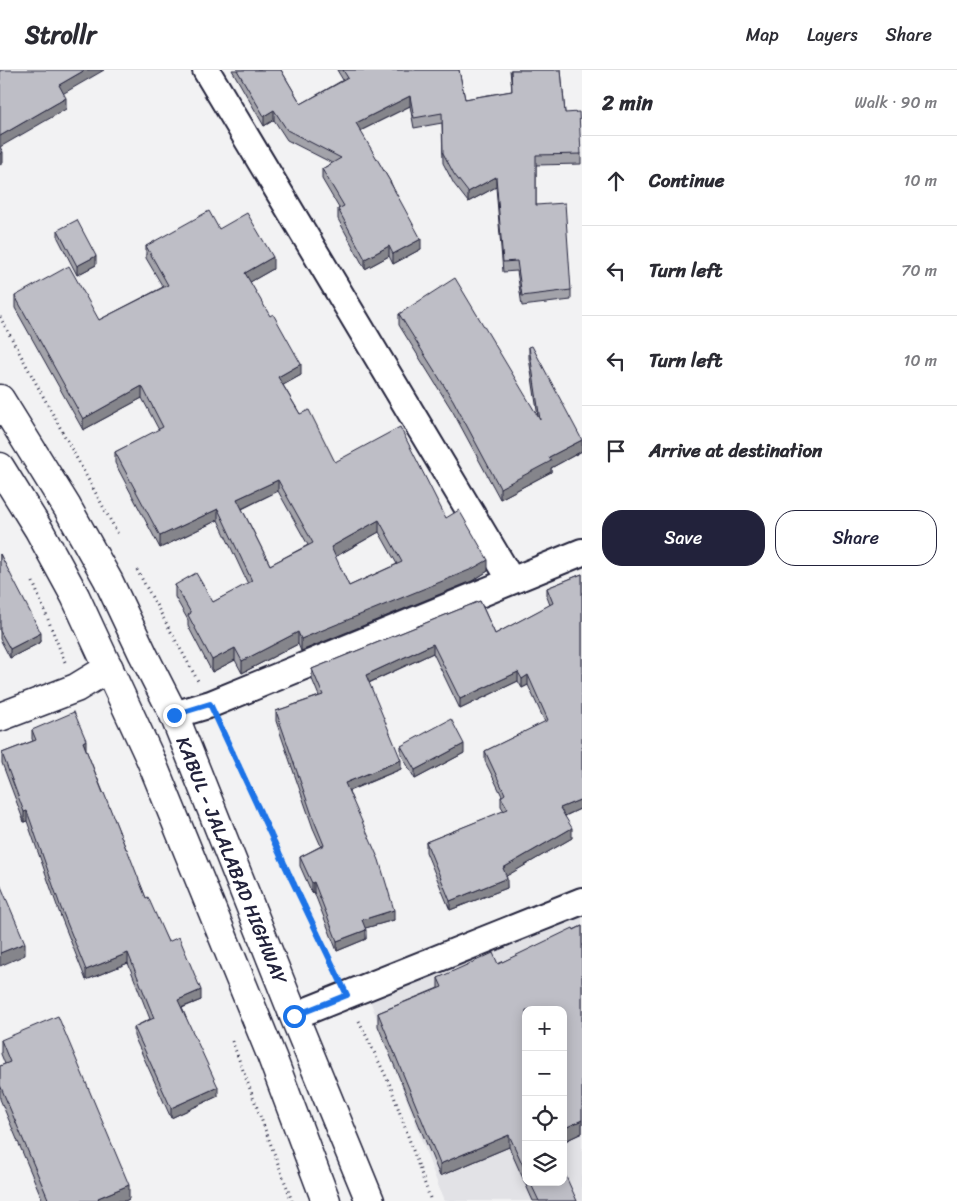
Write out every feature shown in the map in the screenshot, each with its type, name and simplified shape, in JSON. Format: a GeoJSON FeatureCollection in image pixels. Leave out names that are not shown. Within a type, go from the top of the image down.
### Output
{"type":"FeatureCollection","features":[{"type":"Feature","properties":{"kind":"main road","name":"KABUL - JALALABAD HIGHWAY"},"geometry":{"type":"LineString","coordinates":[[0,399],[67,507],[108,580],[174,715],[370,1201]]}},
{"type":"Feature","properties":{"kind":"main road","name":"KABUL - JALALABAD HIGHWAY"},"geometry":{"type":"LineString","coordinates":[[0,467],[75,596],[150,758],[269,1048],[326,1201]]}},
{"type":"Feature","properties":{"kind":"main road"},"geometry":{"type":"LineString","coordinates":[[0,717],[76,688],[109,668]]}},
{"type":"Feature","properties":{"kind":"street"},"geometry":{"type":"LineString","coordinates":[[206,70],[511,580]]}},
{"type":"Feature","properties":{"kind":"street"},"geometry":{"type":"LineString","coordinates":[[174,715],[210,704],[582,552]]}},
{"type":"Feature","properties":{"kind":"street"},"geometry":{"type":"LineString","coordinates":[[294,1016],[582,901]]}},
{"type":"Feature","properties":{"kind":"path"},"geometry":{"type":"LineString","coordinates":[[0,317],[122,541]]}},
{"type":"Feature","properties":{"kind":"path"},"geometry":{"type":"LineString","coordinates":[[136,567],[210,704],[390,1085],[431,1201]]}},
{"type":"Feature","properties":{"kind":"path"},"geometry":{"type":"LineString","coordinates":[[30,577],[76,688]]}},
{"type":"Feature","properties":{"kind":"path"},"geometry":{"type":"LineString","coordinates":[[230,1034],[292,1201]]}},
{"type":"Feature","properties":{"kind":"shaded area"},"geometry":{"type":"Polygon","coordinates":[[[582,910],[582,1201],[444,1201],[367,992],[582,910]]]}},
{"type":"Feature","properties":{"kind":"building"},"geometry":{"type":"Polygon","coordinates":[[[0,70],[85,70],[59,85],[66,98],[0,136],[0,70]]]}},
{"type":"Feature","properties":{"kind":"building"},"geometry":{"type":"Polygon","coordinates":[[[237,70],[281,70],[301,104],[348,78],[343,70],[459,70],[465,99],[512,91],[511,70],[561,70],[565,113],[579,112],[581,154],[536,155],[536,205],[565,203],[571,290],[522,296],[517,261],[503,262],[496,177],[468,192],[454,174],[443,153],[442,113],[414,118],[410,96],[356,123],[421,239],[393,254],[389,246],[365,259],[338,209],[344,206],[322,169],[341,158],[287,130],[274,110],[264,116],[237,70]]]}},
{"type":"Feature","properties":{"kind":"building"},"geometry":{"type":"Polygon","coordinates":[[[209,211],[219,229],[247,213],[273,257],[245,273],[270,316],[273,314],[301,364],[278,377],[300,414],[309,410],[335,462],[400,427],[446,518],[459,510],[488,560],[472,569],[301,639],[298,632],[242,661],[235,648],[212,660],[188,615],[191,613],[175,585],[196,573],[213,602],[252,581],[218,509],[160,536],[115,452],[163,427],[142,386],[83,419],[15,296],[69,266],[99,320],[168,285],[146,246],[209,211]],[[278,480],[237,499],[270,565],[313,543],[278,480]],[[379,520],[331,547],[349,586],[402,562],[379,520]]]}},
{"type":"Feature","properties":{"kind":"building"},"geometry":{"type":"Polygon","coordinates":[[[77,220],[96,256],[77,266],[58,230],[77,220]]]}},
{"type":"Feature","properties":{"kind":"building"},"geometry":{"type":"Polygon","coordinates":[[[455,278],[540,420],[529,347],[532,346],[582,440],[549,457],[551,461],[500,488],[453,400],[399,314],[455,278]]]}},
{"type":"Feature","properties":{"kind":"building"},"geometry":{"type":"Polygon","coordinates":[[[0,554],[41,633],[10,649],[0,631],[0,554]]]}},
{"type":"Feature","properties":{"kind":"building"},"geometry":{"type":"Polygon","coordinates":[[[582,574],[582,799],[560,808],[572,828],[503,868],[507,878],[450,901],[426,842],[508,809],[501,797],[505,794],[485,751],[548,720],[528,675],[522,679],[518,672],[460,699],[433,644],[366,675],[401,760],[345,783],[379,860],[394,910],[362,920],[366,930],[337,941],[314,882],[312,883],[300,857],[324,845],[276,711],[323,695],[312,669],[480,601],[495,634],[553,603],[547,588],[582,574]]]}},
{"type":"Feature","properties":{"kind":"building"},"geometry":{"type":"Polygon","coordinates":[[[74,712],[86,740],[83,742],[146,898],[148,897],[168,942],[179,937],[201,990],[178,1000],[218,1087],[171,1108],[134,1027],[154,1018],[128,953],[86,970],[61,908],[27,811],[24,812],[2,753],[36,740],[32,730],[74,712]]]}},
{"type":"Feature","properties":{"kind":"building"},"geometry":{"type":"Polygon","coordinates":[[[451,719],[464,744],[415,770],[401,746],[451,719]]]}},
{"type":"Feature","properties":{"kind":"building"},"geometry":{"type":"Polygon","coordinates":[[[0,884],[25,943],[0,953],[0,884]]]}},
{"type":"Feature","properties":{"kind":"building"},"geometry":{"type":"Polygon","coordinates":[[[582,926],[582,1120],[567,1127],[567,1006],[522,1006],[522,1163],[509,1135],[440,1164],[378,1013],[442,987],[438,978],[493,953],[498,964],[573,928],[574,930],[582,926]]]}},
{"type":"Feature","properties":{"kind":"building"},"geometry":{"type":"Polygon","coordinates":[[[58,1016],[129,1185],[98,1198],[99,1201],[49,1201],[0,1085],[0,1066],[10,1062],[1,1040],[58,1016]]]}},
{"type":"Feature","properties":{"kind":"building"},"geometry":{"type":"Polygon","coordinates":[[[567,1179],[577,1201],[539,1201],[532,1186],[567,1186],[567,1179]]]}},
{"type":"Feature","properties":{"kind":"route"},"geometry":{"type":"LineString","coordinates":[[174,715],[210,704],[347,995],[294,1016]]}}]}
